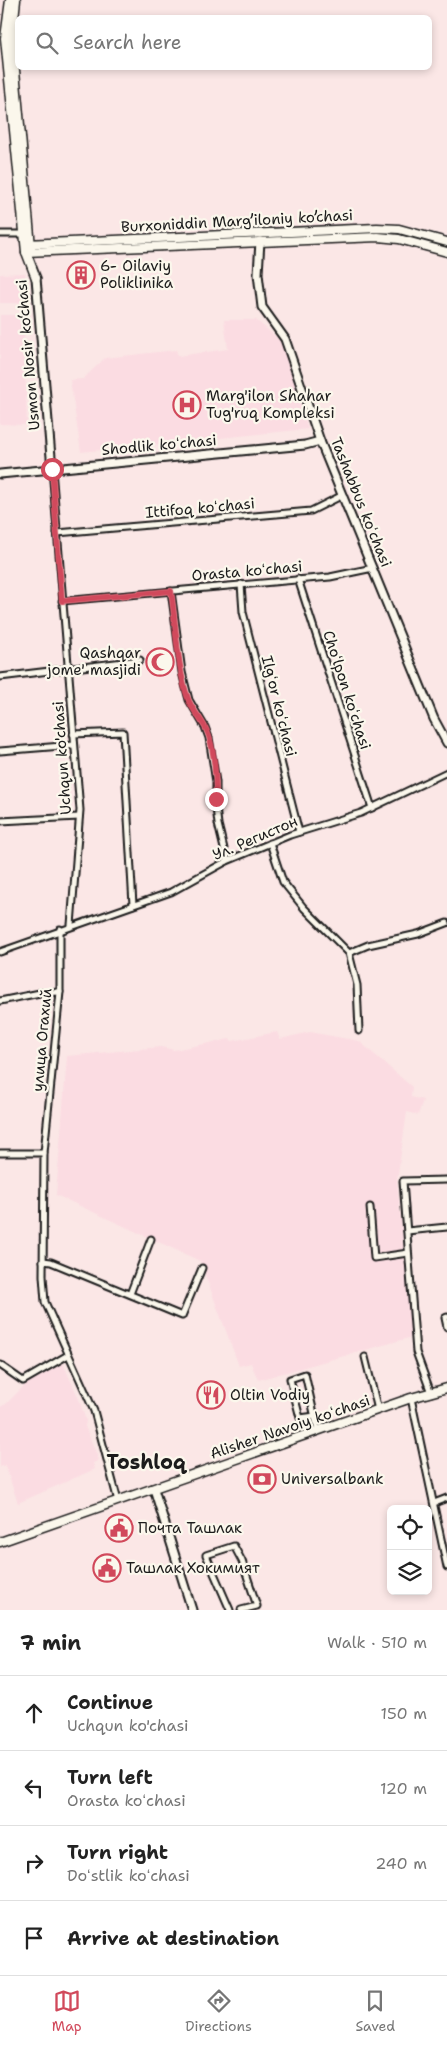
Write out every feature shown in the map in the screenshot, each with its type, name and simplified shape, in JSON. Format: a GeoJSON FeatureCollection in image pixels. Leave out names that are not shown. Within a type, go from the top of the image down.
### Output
{"type":"FeatureCollection","features":[{"type":"Feature","properties":{"kind":"main road","name":"Usmon Nosir ko‘chasi"},"geometry":{"type":"LineString","coordinates":[[10,0],[5,38],[28,234]]}},
{"type":"Feature","properties":{"kind":"main road","name":"Usmon Nosir ko‘chasi"},"geometry":{"type":"LineString","coordinates":[[16,0],[12,37],[28,244],[36,278]]}},
{"type":"Feature","properties":{"kind":"main road","name":"Burxoniddin Marg’iloniy ko’chasi"},"geometry":{"type":"LineString","coordinates":[[28,244],[377,228],[398,230],[447,242]]}},
{"type":"Feature","properties":{"kind":"main road"},"geometry":{"type":"LineString","coordinates":[[260,241],[261,232]]}},
{"type":"Feature","properties":{"kind":"main road","name":"Burxoniddin Marg’iloniy ko’chasi"},"geometry":{"type":"LineString","coordinates":[[29,252],[378,237],[399,239],[447,252]]}},
{"type":"Feature","properties":{"kind":"main road","name":"Alisher Navoiy koʻchasi"},"geometry":{"type":"LineString","coordinates":[[0,1542],[411,1398],[447,1388]]}},
{"type":"Feature","properties":{"kind":"street"},"geometry":{"type":"LineString","coordinates":[[0,234],[28,234]]}},
{"type":"Feature","properties":{"kind":"street","name":"Tashabbus koʻchasi"},"geometry":{"type":"LineString","coordinates":[[260,241],[258,274],[262,308],[285,338],[320,441],[434,719],[447,743]]}},
{"type":"Feature","properties":{"kind":"street","name":"Usmon Nosir ko‘chasi"},"geometry":{"type":"LineString","coordinates":[[36,278],[52,469]]}},
{"type":"Feature","properties":{"kind":"street","name":"Shodlik koʻchasi"},"geometry":{"type":"LineString","coordinates":[[0,474],[305,445],[320,441]]}},
{"type":"Feature","properties":{"kind":"street","name":"Uchqun ko'chasi"},"geometry":{"type":"LineString","coordinates":[[52,469],[80,810],[71,925]]}},
{"type":"Feature","properties":{"kind":"street","name":"Ittifoq koʻchasi"},"geometry":{"type":"LineString","coordinates":[[57,533],[311,510],[343,494]]}},
{"type":"Feature","properties":{"kind":"street","name":"Orasta koʻchasi"},"geometry":{"type":"LineString","coordinates":[[62,601],[330,576],[373,568]]}},
{"type":"Feature","properties":{"kind":"street","name":"Choʻlpon koʻchasi"},"geometry":{"type":"LineString","coordinates":[[298,579],[372,808]]}},
{"type":"Feature","properties":{"kind":"street","name":"Ilgʻor koʻchasi"},"geometry":{"type":"LineString","coordinates":[[241,584],[243,612],[299,832]]}},
{"type":"Feature","properties":{"kind":"street"},"geometry":{"type":"LineString","coordinates":[[171,591],[182,672],[189,700],[205,727],[209,738],[216,782],[218,824],[227,861]]}},
{"type":"Feature","properties":{"kind":"street"},"geometry":{"type":"LineString","coordinates":[[0,677],[140,660]]}},
{"type":"Feature","properties":{"kind":"street"},"geometry":{"type":"LineString","coordinates":[[73,734],[123,732],[133,905]]}},
{"type":"Feature","properties":{"kind":"street"},"geometry":{"type":"LineString","coordinates":[[0,751],[74,745]]}},
{"type":"Feature","properties":{"kind":"street","name":"Ул. Регистон"},"geometry":{"type":"LineString","coordinates":[[0,952],[71,925],[171,892],[227,861],[299,832],[372,808],[447,772]]}},
{"type":"Feature","properties":{"kind":"street"},"geometry":{"type":"LineString","coordinates":[[0,821],[79,817]]}},
{"type":"Feature","properties":{"kind":"street"},"geometry":{"type":"LineString","coordinates":[[270,843],[283,882],[304,908],[349,953],[357,985],[359,1031]]}},
{"type":"Feature","properties":{"kind":"street"},"geometry":{"type":"LineString","coordinates":[[349,953],[368,945],[418,934],[447,923]]}},
{"type":"Feature","properties":{"kind":"street","name":"улица Огахий"},"geometry":{"type":"LineString","coordinates":[[60,929],[60,992],[44,1153],[43,1261],[45,1302],[94,1411],[118,1501]]}},
{"type":"Feature","properties":{"kind":"street"},"geometry":{"type":"LineString","coordinates":[[0,1001],[60,992]]}},
{"type":"Feature","properties":{"kind":"street"},"geometry":{"type":"LineString","coordinates":[[0,1153],[44,1153]]}},
{"type":"Feature","properties":{"kind":"street"},"geometry":{"type":"LineString","coordinates":[[431,1393],[416,1352],[403,1181],[447,1180]]}},
{"type":"Feature","properties":{"kind":"street"},"geometry":{"type":"LineString","coordinates":[[370,1207],[374,1258],[408,1253]]}},
{"type":"Feature","properties":{"kind":"street"},"geometry":{"type":"LineString","coordinates":[[407,1231],[447,1227]]}},
{"type":"Feature","properties":{"kind":"street"},"geometry":{"type":"LineString","coordinates":[[130,1294],[151,1239]]}},
{"type":"Feature","properties":{"kind":"street"},"geometry":{"type":"LineString","coordinates":[[43,1261],[51,1262],[182,1316],[202,1268]]}},
{"type":"Feature","properties":{"kind":"street"},"geometry":{"type":"LineString","coordinates":[[447,1317],[445,1318],[447,1327]]}},
{"type":"Feature","properties":{"kind":"street"},"geometry":{"type":"LineString","coordinates":[[0,1364],[22,1381],[68,1355]]}},
{"type":"Feature","properties":{"kind":"street"},"geometry":{"type":"LineString","coordinates":[[365,1357],[378,1410]]}},
{"type":"Feature","properties":{"kind":"street"},"geometry":{"type":"LineString","coordinates":[[315,1416],[300,1418],[290,1379],[305,1374],[315,1416],[318,1431]]}},
{"type":"Feature","properties":{"kind":"street"},"geometry":{"type":"LineString","coordinates":[[411,1398],[447,1565]]}},
{"type":"Feature","properties":{"kind":"street"},"geometry":{"type":"LineString","coordinates":[[154,1489],[192,1610]]}},
{"type":"Feature","properties":{"kind":"street"},"geometry":{"type":"LineString","coordinates":[[434,1503],[447,1498]]}},
{"type":"Feature","properties":{"kind":"street"},"geometry":{"type":"LineString","coordinates":[[230,1610],[206,1555],[234,1546],[242,1561],[257,1606],[241,1610]]}},
{"type":"Feature","properties":{"kind":"shaded area"},"geometry":{"type":"Polygon","coordinates":[[[25,273],[25,303],[0,303],[0,274],[25,273]]]}},
{"type":"Feature","properties":{"kind":"shaded area"},"geometry":{"type":"Polygon","coordinates":[[[0,315],[23,315],[27,425],[0,424],[0,315]]]}},
{"type":"Feature","properties":{"kind":"shaded area","name":"Marg'ilon Shahar Tug'ruq Kompleksi"},"geometry":{"type":"Polygon","coordinates":[[[224,320],[256,320],[282,342],[308,429],[81,452],[70,380],[83,379],[105,358],[176,350],[178,356],[228,349],[224,320]]]}},
{"type":"Feature","properties":{"kind":"shaded area"},"geometry":{"type":"Polygon","coordinates":[[[277,1032],[280,1039],[310,1032],[359,1041],[412,1087],[411,1097],[423,1100],[418,1115],[407,1112],[397,1180],[412,1337],[258,1380],[251,1363],[239,1366],[200,1261],[56,1195],[67,1056],[161,1047],[174,1050],[277,1032]]]}},
{"type":"Feature","properties":{"kind":"shaded area"},"geometry":{"type":"Polygon","coordinates":[[[62,1361],[79,1399],[86,1421],[85,1426],[99,1460],[93,1463],[95,1469],[18,1503],[5,1465],[0,1467],[0,1407],[6,1404],[33,1377],[62,1361]]]}},
{"type":"Feature","properties":{"kind":"place","name":"6- Oilaviy Poliklinika"},"geometry":{"type":"Point","coordinates":[81,275]}},
{"type":"Feature","properties":{"kind":"place","name":"Marg'ilon Shahar Tug'ruq Kompleksi"},"geometry":{"type":"Point","coordinates":[187,405]}},
{"type":"Feature","properties":{"kind":"place","name":"Qashqar jome' masjidi"},"geometry":{"type":"Point","coordinates":[160,662]}},
{"type":"Feature","properties":{"kind":"place","name":"Oltin Vodiy"},"geometry":{"type":"Point","coordinates":[211,1395]}},
{"type":"Feature","properties":{"kind":"place","name":"Universalbank"},"geometry":{"type":"Point","coordinates":[262,1479]}},
{"type":"Feature","properties":{"kind":"place","name":"Почта Ташлак"},"geometry":{"type":"Point","coordinates":[119,1528]}},
{"type":"Feature","properties":{"kind":"place","name":"Ташлак Хокимият"},"geometry":{"type":"Point","coordinates":[107,1568]}},
{"type":"Feature","properties":{"kind":"district","name":"Toshloq"},"geometry":{"type":"Point","coordinates":[146,1462]}},
{"type":"Feature","properties":{"kind":"route"},"geometry":{"type":"LineString","coordinates":[[52,469],[62,601],[171,591],[182,672],[189,700],[205,727],[209,738],[216,782],[216,799]]}}]}
